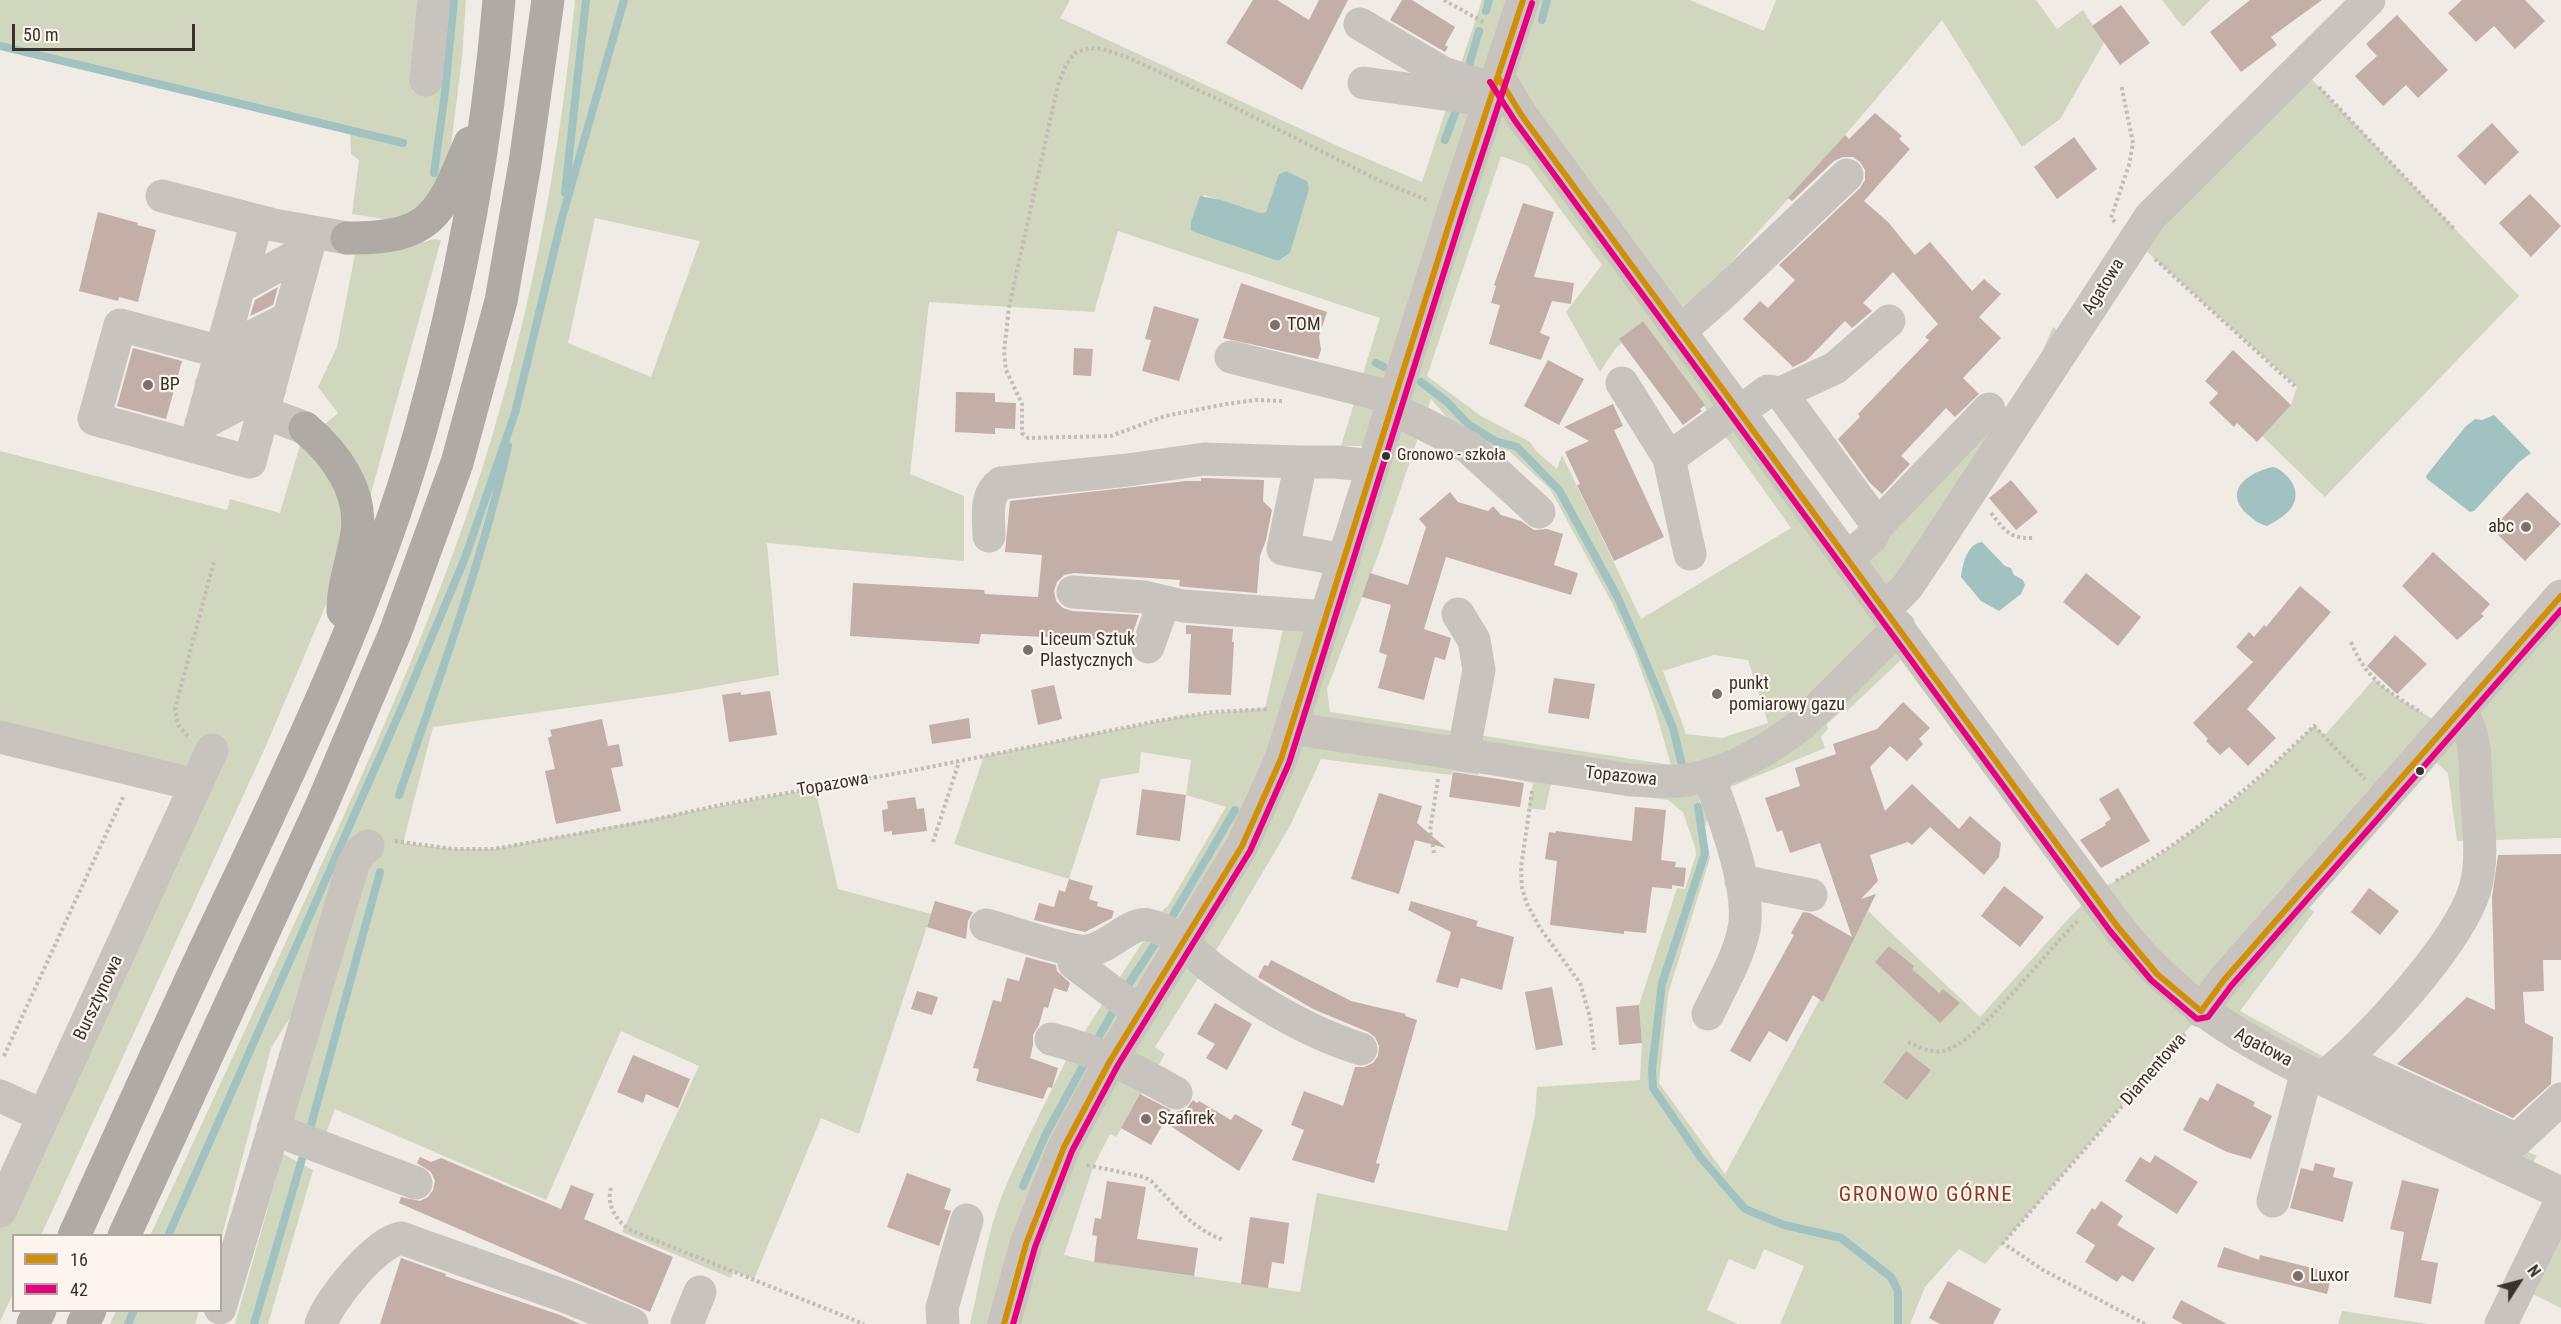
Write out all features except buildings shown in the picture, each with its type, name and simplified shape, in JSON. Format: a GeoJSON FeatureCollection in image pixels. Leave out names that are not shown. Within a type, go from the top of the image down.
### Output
{"type":"FeatureCollection","features":[{"type":"Feature","properties":{"kind":"highway"},"geometry":{"type":"LineString","coordinates":[[75,1234],[272,810],[343,649],[382,546],[420,431],[460,261],[477,177],[499,0]]}},
{"type":"Feature","properties":{"kind":"highway"},"geometry":{"type":"LineString","coordinates":[[125,1234],[321,807],[395,633],[457,463],[501,302],[525,163],[548,0]]}},
{"type":"Feature","properties":{"kind":"highway"},"geometry":{"type":"LineString","coordinates":[[347,238],[402,232],[428,220],[440,209],[488,100]]}},
{"type":"Feature","properties":{"kind":"highway"},"geometry":{"type":"LineString","coordinates":[[305,428],[345,474],[355,500],[357,532],[343,595],[343,649]]}},
{"type":"Feature","properties":{"kind":"street"},"geometry":{"type":"LineString","coordinates":[[426,80],[434,0]]}},
{"type":"Feature","properties":{"kind":"street"},"geometry":{"type":"LineString","coordinates":[[1004,1324],[1026,1244],[1060,1157],[1110,1061],[1242,846],[1267,793],[1294,719],[1454,209],[1523,0]]}},
{"type":"Feature","properties":{"kind":"street","name":"Agatowa"},"geometry":{"type":"LineString","coordinates":[[1892,618],[1907,587],[1970,489],[2150,217],[2367,1]]}},
{"type":"Feature","properties":{"kind":"street"},"geometry":{"type":"LineString","coordinates":[[1360,24],[1443,73],[1494,90]]}},
{"type":"Feature","properties":{"kind":"street"},"geometry":{"type":"LineString","coordinates":[[1364,83],[1494,90]]}},
{"type":"Feature","properties":{"kind":"street","name":"Agatowa"},"geometry":{"type":"LineString","coordinates":[[1494,90],[1522,116],[2096,898],[2131,945],[2157,974],[2201,1011],[2238,1035],[2324,1070],[2487,1158],[2561,1193]]}},
{"type":"Feature","properties":{"kind":"street"},"geometry":{"type":"LineString","coordinates":[[1680,331],[1847,175]]}},
{"type":"Feature","properties":{"kind":"street"},"geometry":{"type":"LineString","coordinates":[[162,196],[257,221]]}},
{"type":"Feature","properties":{"kind":"street"},"geometry":{"type":"LineString","coordinates":[[257,221],[217,367],[250,462],[288,322],[347,238]]}},
{"type":"Feature","properties":{"kind":"street"},"geometry":{"type":"LineString","coordinates":[[257,221],[288,322],[305,428]]}},
{"type":"Feature","properties":{"kind":"street"},"geometry":{"type":"LineString","coordinates":[[1669,459],[1738,410],[1768,392],[1781,393],[1835,368],[1889,321]]}},
{"type":"Feature","properties":{"kind":"street"},"geometry":{"type":"LineString","coordinates":[[217,367],[288,322]]}},
{"type":"Feature","properties":{"kind":"street"},"geometry":{"type":"LineString","coordinates":[[217,367],[288,322]]}},
{"type":"Feature","properties":{"kind":"street"},"geometry":{"type":"LineString","coordinates":[[217,367],[288,322]]}},
{"type":"Feature","properties":{"kind":"street"},"geometry":{"type":"LineString","coordinates":[[1231,357],[1393,404],[1422,423],[1468,447],[1539,512]]}},
{"type":"Feature","properties":{"kind":"street"},"geometry":{"type":"LineString","coordinates":[[1622,383],[1669,459],[1689,554]]}},
{"type":"Feature","properties":{"kind":"street"},"geometry":{"type":"LineString","coordinates":[[1781,393],[1874,520],[1876,527]]}},
{"type":"Feature","properties":{"kind":"street"},"geometry":{"type":"LineString","coordinates":[[1848,558],[1872,537],[1876,527],[1989,409]]}},
{"type":"Feature","properties":{"kind":"street"},"geometry":{"type":"LineString","coordinates":[[989,536],[989,499],[993,490],[1001,483],[1128,470],[1204,459],[1336,462],[1373,466]]}},
{"type":"Feature","properties":{"kind":"street"},"geometry":{"type":"LineString","coordinates":[[1301,462],[1283,549],[1344,560]]}},
{"type":"Feature","properties":{"kind":"street"},"geometry":{"type":"LineString","coordinates":[[1072,592],[1144,597],[1183,606],[1326,617]]}},
{"type":"Feature","properties":{"kind":"street"},"geometry":{"type":"LineString","coordinates":[[2201,1011],[2224,980],[2561,596]]}},
{"type":"Feature","properties":{"kind":"street"},"geometry":{"type":"LineString","coordinates":[[1148,647],[1164,602]]}},
{"type":"Feature","properties":{"kind":"street"},"geometry":{"type":"LineString","coordinates":[[1452,754],[1479,670],[1474,640],[1458,614]]}},
{"type":"Feature","properties":{"kind":"street","name":"Topazowa"},"geometry":{"type":"LineString","coordinates":[[1294,719],[1452,754],[1538,767],[1656,781],[1676,781],[1708,775],[1743,761],[1784,738],[1802,724],[1892,618]]}},
{"type":"Feature","properties":{"kind":"street"},"geometry":{"type":"LineString","coordinates":[[2273,1201],[2324,1070],[2396,1006],[2451,939],[2475,888],[2478,840],[2474,744],[2469,722],[2453,719]]}},
{"type":"Feature","properties":{"kind":"street"},"geometry":{"type":"LineString","coordinates":[[0,736],[192,795]]}},
{"type":"Feature","properties":{"kind":"street","name":"Bursztynowa"},"geometry":{"type":"LineString","coordinates":[[0,1211],[212,750]]}},
{"type":"Feature","properties":{"kind":"street"},"geometry":{"type":"LineString","coordinates":[[0,758],[126,789],[192,795]]}},
{"type":"Feature","properties":{"kind":"street"},"geometry":{"type":"LineString","coordinates":[[1708,775],[1724,816],[1741,881],[1744,908],[1744,932],[1738,951],[1708,1014]]}},
{"type":"Feature","properties":{"kind":"street"},"geometry":{"type":"LineString","coordinates":[[222,1302],[353,865],[360,852],[368,846]]}},
{"type":"Feature","properties":{"kind":"street"},"geometry":{"type":"LineString","coordinates":[[1741,881],[1812,895]]}},
{"type":"Feature","properties":{"kind":"street"},"geometry":{"type":"LineString","coordinates":[[986,925],[1080,951],[1102,947],[1134,927],[1150,925],[1181,943],[1252,997],[1328,1039],[1361,1049]]}},
{"type":"Feature","properties":{"kind":"street"},"geometry":{"type":"LineString","coordinates":[[1074,963],[1139,1012]]}},
{"type":"Feature","properties":{"kind":"street"},"geometry":{"type":"LineString","coordinates":[[1051,1040],[1073,1045],[1150,1078],[1176,1093]]}},
{"type":"Feature","properties":{"kind":"street"},"geometry":{"type":"LineString","coordinates":[[2324,1070],[2517,1140]]}},
{"type":"Feature","properties":{"kind":"street"},"geometry":{"type":"LineString","coordinates":[[0,1095],[44,1116]]}},
{"type":"Feature","properties":{"kind":"street"},"geometry":{"type":"LineString","coordinates":[[2487,1158],[2517,1140],[2561,1099]]}},
{"type":"Feature","properties":{"kind":"street"},"geometry":{"type":"LineString","coordinates":[[273,1129],[416,1183]]}},
{"type":"Feature","properties":{"kind":"street"},"geometry":{"type":"LineString","coordinates":[[2505,1323],[2561,1201]]}},
{"type":"Feature","properties":{"kind":"street"},"geometry":{"type":"LineString","coordinates":[[943,1324],[942,1308],[967,1220]]}},
{"type":"Feature","properties":{"kind":"street"},"geometry":{"type":"LineString","coordinates":[[321,1324],[331,1302],[351,1278],[389,1242],[401,1238],[556,1293],[613,1320]]}},
{"type":"Feature","properties":{"kind":"street"},"geometry":{"type":"LineString","coordinates":[[687,1324],[700,1292]]}},
{"type":"Feature","properties":{"kind":"path"},"geometry":{"type":"LineString","coordinates":[[1444,0],[1482,22],[1512,33]]}},
{"type":"Feature","properties":{"kind":"path"},"geometry":{"type":"LineString","coordinates":[[1284,401],[1256,400],[1165,416],[1111,436],[1028,438],[1022,433],[1022,404],[1004,363],[1009,307],[1058,85],[1070,58],[1075,53],[1089,48],[1103,49],[1121,55],[1224,102],[1380,181],[1454,209]]}},
{"type":"Feature","properties":{"kind":"path"},"geometry":{"type":"LineString","coordinates":[[2300,67],[2454,229]]}},
{"type":"Feature","properties":{"kind":"path"},"geometry":{"type":"LineString","coordinates":[[2121,84],[2133,143],[2129,165],[2111,218],[2297,388]]}},
{"type":"Feature","properties":{"kind":"path"},"geometry":{"type":"LineString","coordinates":[[1970,489],[2009,534],[2022,539],[2033,538]]}},
{"type":"Feature","properties":{"kind":"path"},"geometry":{"type":"LineString","coordinates":[[212,750],[184,733],[175,717],[175,709],[214,561]]}},
{"type":"Feature","properties":{"kind":"path"},"geometry":{"type":"LineString","coordinates":[[2351,642],[2359,662],[2386,689],[2453,719]]}},
{"type":"Feature","properties":{"kind":"path","name":"Topazowa"},"geometry":{"type":"LineString","coordinates":[[368,846],[396,841],[453,849],[494,849],[1213,712],[1265,708],[1294,719]]}},
{"type":"Feature","properties":{"kind":"path"},"geometry":{"type":"LineString","coordinates":[[1908,1042],[1925,1050],[1942,1051],[1963,1042],[1985,1022],[2096,898],[2226,807],[2268,771],[2314,726],[2353,765],[2382,801]]}},
{"type":"Feature","properties":{"kind":"path"},"geometry":{"type":"LineString","coordinates":[[1434,853],[1430,831],[1452,754]]}},
{"type":"Feature","properties":{"kind":"path"},"geometry":{"type":"LineString","coordinates":[[933,842],[960,761]]}},
{"type":"Feature","properties":{"kind":"path"},"geometry":{"type":"LineString","coordinates":[[1538,767],[1528,808],[1528,829],[1521,868],[1522,888],[1527,904],[1540,928],[1580,983],[1590,1017],[1594,1050]]}},
{"type":"Feature","properties":{"kind":"path"},"geometry":{"type":"LineString","coordinates":[[4,1056],[126,789]]}},
{"type":"Feature","properties":{"kind":"path","name":"Diamentowa"},"geometry":{"type":"LineString","coordinates":[[2145,1324],[2043,1270],[2003,1243],[2184,1035],[2201,1011]]}},
{"type":"Feature","properties":{"kind":"path"},"geometry":{"type":"LineString","coordinates":[[1060,1157],[1144,1177],[1151,1181],[1189,1222],[1203,1232],[1224,1240]]}},
{"type":"Feature","properties":{"kind":"path"},"geometry":{"type":"LineString","coordinates":[[611,1188],[609,1202],[611,1208],[620,1222],[632,1231],[864,1324]]}},
{"type":"Feature","properties":{"kind":"green space"},"geometry":{"type":"Polygon","coordinates":[[[0,0],[466,0],[462,58],[447,178],[423,205],[404,215],[390,220],[352,214],[359,160],[351,154],[350,131],[0,46],[0,0]]]}},
{"type":"Feature","properties":{"kind":"green space"},"geometry":{"type":"Polygon","coordinates":[[[575,0],[1070,0],[1060,18],[1351,152],[1422,182],[1482,0],[1690,0],[1764,31],[1776,0],[2036,0],[2057,29],[2083,10],[2104,43],[2060,119],[2022,147],[1942,20],[1835,147],[1737,256],[1704,289],[1679,308],[1855,568],[2022,398],[2053,327],[2070,340],[1907,587],[1904,657],[1847,711],[1845,708],[1827,724],[1828,729],[1821,737],[1825,748],[1699,800],[1708,818],[1705,828],[1710,858],[1668,994],[1659,1083],[1725,1174],[1868,911],[1980,1017],[2093,894],[2154,859],[2226,807],[2268,771],[2314,726],[2325,735],[2374,679],[2396,697],[2446,727],[2561,596],[2561,838],[2457,841],[2448,773],[2435,761],[2297,898],[2314,912],[2240,1011],[2357,1075],[2537,1156],[2532,1164],[2194,1022],[1985,1264],[1959,1249],[1925,1287],[1910,1324],[1780,1324],[1804,1266],[1764,1249],[1755,1270],[1729,1259],[1707,1310],[1738,1324],[970,1324],[999,1202],[1079,1032],[1083,1034],[1168,906],[1226,807],[1186,795],[1191,760],[1141,752],[1139,773],[1101,779],[1069,879],[954,844],[984,756],[1184,716],[1265,708],[1284,625],[1326,617],[1379,446],[1341,446],[1380,318],[1118,231],[1094,312],[929,302],[910,474],[964,496],[964,561],[767,543],[779,675],[676,693],[433,727],[403,843],[453,849],[494,849],[815,788],[838,889],[931,914],[859,1134],[821,1118],[754,1279],[734,1271],[731,1278],[622,1232],[699,1066],[621,1031],[546,1200],[335,1109],[321,1147],[273,1129],[318,973],[271,1048],[222,1235],[151,1234],[359,783],[452,556],[491,440],[521,331],[544,222],[562,113],[575,0]],[[1501,156],[1427,376],[1481,416],[1530,442],[1536,451],[1557,469],[1562,455],[1641,619],[1791,528],[1643,321],[1619,339],[1622,343],[1615,349],[1600,372],[1566,312],[1602,265],[1528,166],[1501,156]],[[1286,171],[1279,174],[1267,212],[1260,213],[1204,195],[1191,231],[1278,261],[1290,253],[1307,181],[1286,171]],[[595,218],[568,343],[651,377],[700,241],[595,218]],[[1431,399],[1380,550],[1327,689],[1330,712],[1671,765],[1655,709],[1635,653],[1612,603],[1550,489],[1509,451],[1489,450],[1451,422],[1431,399]],[[1714,655],[1663,671],[1686,734],[1722,738],[1768,723],[1748,660],[1714,655]],[[1321,759],[1290,826],[1228,931],[1155,1047],[1165,1054],[1116,1137],[1110,1134],[1093,1167],[1064,1255],[1090,1261],[1300,1292],[1317,1193],[1507,1231],[1535,1116],[1537,1087],[1640,1080],[1642,1043],[1639,1005],[1677,888],[1685,889],[1696,855],[1683,812],[1668,800],[1551,784],[1545,810],[1528,808],[1533,783],[1479,772],[1478,775],[1453,771],[1452,775],[1321,759]]]}},
{"type":"Feature","properties":{"kind":"green space"},"geometry":{"type":"Polygon","coordinates":[[[2162,0],[2210,0],[2183,27],[2162,0]]]}},
{"type":"Feature","properties":{"kind":"green space"},"geometry":{"type":"Polygon","coordinates":[[[2300,67],[2519,296],[2325,497],[2262,436],[2291,405],[2297,387],[2134,240],[2300,67]]]}},
{"type":"Feature","properties":{"kind":"green space"},"geometry":{"type":"Polygon","coordinates":[[[434,239],[441,240],[371,493],[357,532],[265,748],[41,1234],[12,1234],[12,1295],[0,1322],[0,1211],[196,786],[0,737],[0,451],[227,510],[230,499],[280,513],[305,428],[313,434],[338,413],[318,387],[337,347],[355,254],[396,250],[434,239]]]}},
{"type":"Feature","properties":{"kind":"green space"},"geometry":{"type":"Polygon","coordinates":[[[283,1154],[313,1170],[268,1324],[235,1324],[283,1154]]]}},
{"type":"Feature","properties":{"kind":"green space"},"geometry":{"type":"Polygon","coordinates":[[[2561,1201],[2561,1308],[2519,1287],[2561,1201]]]}},
{"type":"Feature","properties":{"kind":"green space"},"geometry":{"type":"Polygon","coordinates":[[[2342,1311],[2428,1324],[2338,1324],[2342,1311]]]}},
{"type":"Feature","properties":{"kind":"green space"},"geometry":{"type":"Polygon","coordinates":[[[115,1312],[199,1312],[195,1324],[110,1324],[115,1312]]]}},
{"type":"Feature","properties":{"kind":"water"},"geometry":{"type":"Polygon","coordinates":[[[1286,171],[1307,181],[1309,189],[1290,253],[1278,261],[1191,231],[1191,222],[1200,196],[1221,200],[1260,213],[1266,212],[1279,174],[1286,171]]]}},
{"type":"Feature","properties":{"kind":"water"},"geometry":{"type":"Polygon","coordinates":[[[2494,415],[2531,453],[2519,462],[2474,511],[2470,512],[2426,476],[2465,427],[2475,419],[2482,420],[2494,415]]]}},
{"type":"Feature","properties":{"kind":"water"},"geometry":{"type":"Polygon","coordinates":[[[2273,467],[2289,478],[2296,494],[2292,507],[2281,518],[2267,526],[2247,514],[2237,497],[2242,483],[2248,478],[2273,467]]]}},
{"type":"Feature","properties":{"kind":"water"},"geometry":{"type":"Polygon","coordinates":[[[1982,542],[2005,566],[2011,568],[2014,575],[2023,580],[2025,585],[2021,594],[1999,611],[1981,601],[1961,577],[1969,550],[1982,542]]]}},
{"type":"Feature","properties":{"kind":"waterway"},"geometry":{"type":"LineString","coordinates":[[434,173],[454,0]]}},
{"type":"Feature","properties":{"kind":"waterway"},"geometry":{"type":"LineString","coordinates":[[565,193],[586,0]]}},
{"type":"Feature","properties":{"kind":"waterway"},"geometry":{"type":"LineString","coordinates":[[515,413],[562,218],[624,0]]}},
{"type":"Feature","properties":{"kind":"waterway"},"geometry":{"type":"LineString","coordinates":[[1486,11],[1489,0]]}},
{"type":"Feature","properties":{"kind":"waterway"},"geometry":{"type":"LineString","coordinates":[[1542,20],[1547,0]]}},
{"type":"Feature","properties":{"kind":"waterway"},"geometry":{"type":"LineString","coordinates":[[1468,69],[1479,31]]}},
{"type":"Feature","properties":{"kind":"waterway"},"geometry":{"type":"LineString","coordinates":[[0,46],[403,143]]}},
{"type":"Feature","properties":{"kind":"waterway"},"geometry":{"type":"LineString","coordinates":[[1445,140],[1455,113]]}},
{"type":"Feature","properties":{"kind":"waterway"},"geometry":{"type":"LineString","coordinates":[[1376,363],[1384,367]]}},
{"type":"Feature","properties":{"kind":"waterway"},"geometry":{"type":"LineString","coordinates":[[1421,382],[1447,402],[1469,425],[1495,441],[1517,447],[1559,490],[1617,596],[1673,728],[1682,765]]}},
{"type":"Feature","properties":{"kind":"waterway"},"geometry":{"type":"LineString","coordinates":[[169,1234],[406,698],[465,558],[516,410]]}},
{"type":"Feature","properties":{"kind":"waterway"},"geometry":{"type":"LineString","coordinates":[[399,795],[472,578],[508,446]]}},
{"type":"Feature","properties":{"kind":"waterway"},"geometry":{"type":"LineString","coordinates":[[1698,807],[1705,853],[1662,983],[1652,1069],[1653,1088],[1701,1158],[1745,1209],[1784,1225],[1841,1238],[1891,1277],[1898,1291],[1898,1324]]}},
{"type":"Feature","properties":{"kind":"waterway"},"geometry":{"type":"LineString","coordinates":[[1169,922],[1235,810]]}},
{"type":"Feature","properties":{"kind":"waterway"},"geometry":{"type":"LineString","coordinates":[[310,1129],[380,872]]}},
{"type":"Feature","properties":{"kind":"waterway"},"geometry":{"type":"LineString","coordinates":[[1128,985],[1155,944]]}},
{"type":"Feature","properties":{"kind":"waterway"},"geometry":{"type":"LineString","coordinates":[[1097,1040],[1115,1008]]}},
{"type":"Feature","properties":{"kind":"waterway"},"geometry":{"type":"LineString","coordinates":[[1023,1186],[1046,1134],[1083,1066]]}},
{"type":"Feature","properties":{"kind":"waterway"},"geometry":{"type":"LineString","coordinates":[[254,1324],[302,1159]]}},
{"type":"Feature","properties":{"kind":"waterway"},"geometry":{"type":"LineString","coordinates":[[128,1324],[133,1312]]}},
{"type":"Feature","properties":{"kind":"transit line","name":"16"},"geometry":{"type":"LineString","coordinates":[[1004,1324],[1026,1244],[1064,1147],[1110,1061],[1242,846],[1281,759],[1454,209],[1523,0]]}},
{"type":"Feature","properties":{"kind":"transit line","name":"42"},"geometry":{"type":"LineString","coordinates":[[1013,1324],[1035,1247],[1072,1151],[1118,1065],[1250,851],[1289,763],[1463,212],[1532,3]]}},
{"type":"Feature","properties":{"kind":"transit line","name":"16"},"geometry":{"type":"LineString","coordinates":[[1498,77],[1522,116],[2117,926],[2157,974],[2201,1011],[2224,980],[2561,596]]}},
{"type":"Feature","properties":{"kind":"transit line","name":"42"},"geometry":{"type":"LineString","coordinates":[[1490,82],[1515,121],[2110,931],[2151,980],[2197,1019],[2208,1017],[2231,986],[2561,610]]}},
{"type":"Feature","properties":{"kind":"place","name":"TOM"},"geometry":{"type":"Point","coordinates":[1275,325]}},
{"type":"Feature","properties":{"kind":"place","name":"BP"},"geometry":{"type":"Point","coordinates":[148,385]}},
{"type":"Feature","properties":{"kind":"place","name":"Gronowo - szkoła"},"geometry":{"type":"Point","coordinates":[1386,456]}},
{"type":"Feature","properties":{"kind":"place","name":"abc"},"geometry":{"type":"Point","coordinates":[2526,527]}},
{"type":"Feature","properties":{"kind":"place","name":"Liceum Sztuk Plastycznych"},"geometry":{"type":"Point","coordinates":[1028,650]}},
{"type":"Feature","properties":{"kind":"place","name":"punkt pomiarowy gazu"},"geometry":{"type":"Point","coordinates":[1717,694]}},
{"type":"Feature","properties":{"kind":"place","name":"Szafirek"},"geometry":{"type":"Point","coordinates":[1146,1119]}},
{"type":"Feature","properties":{"kind":"place","name":"Luxor"},"geometry":{"type":"Point","coordinates":[2298,1276]}},
{"type":"Feature","properties":{"kind":"district","name":"GRONOWO GÓRNE"},"geometry":{"type":"Point","coordinates":[1926,1196]}}]}
